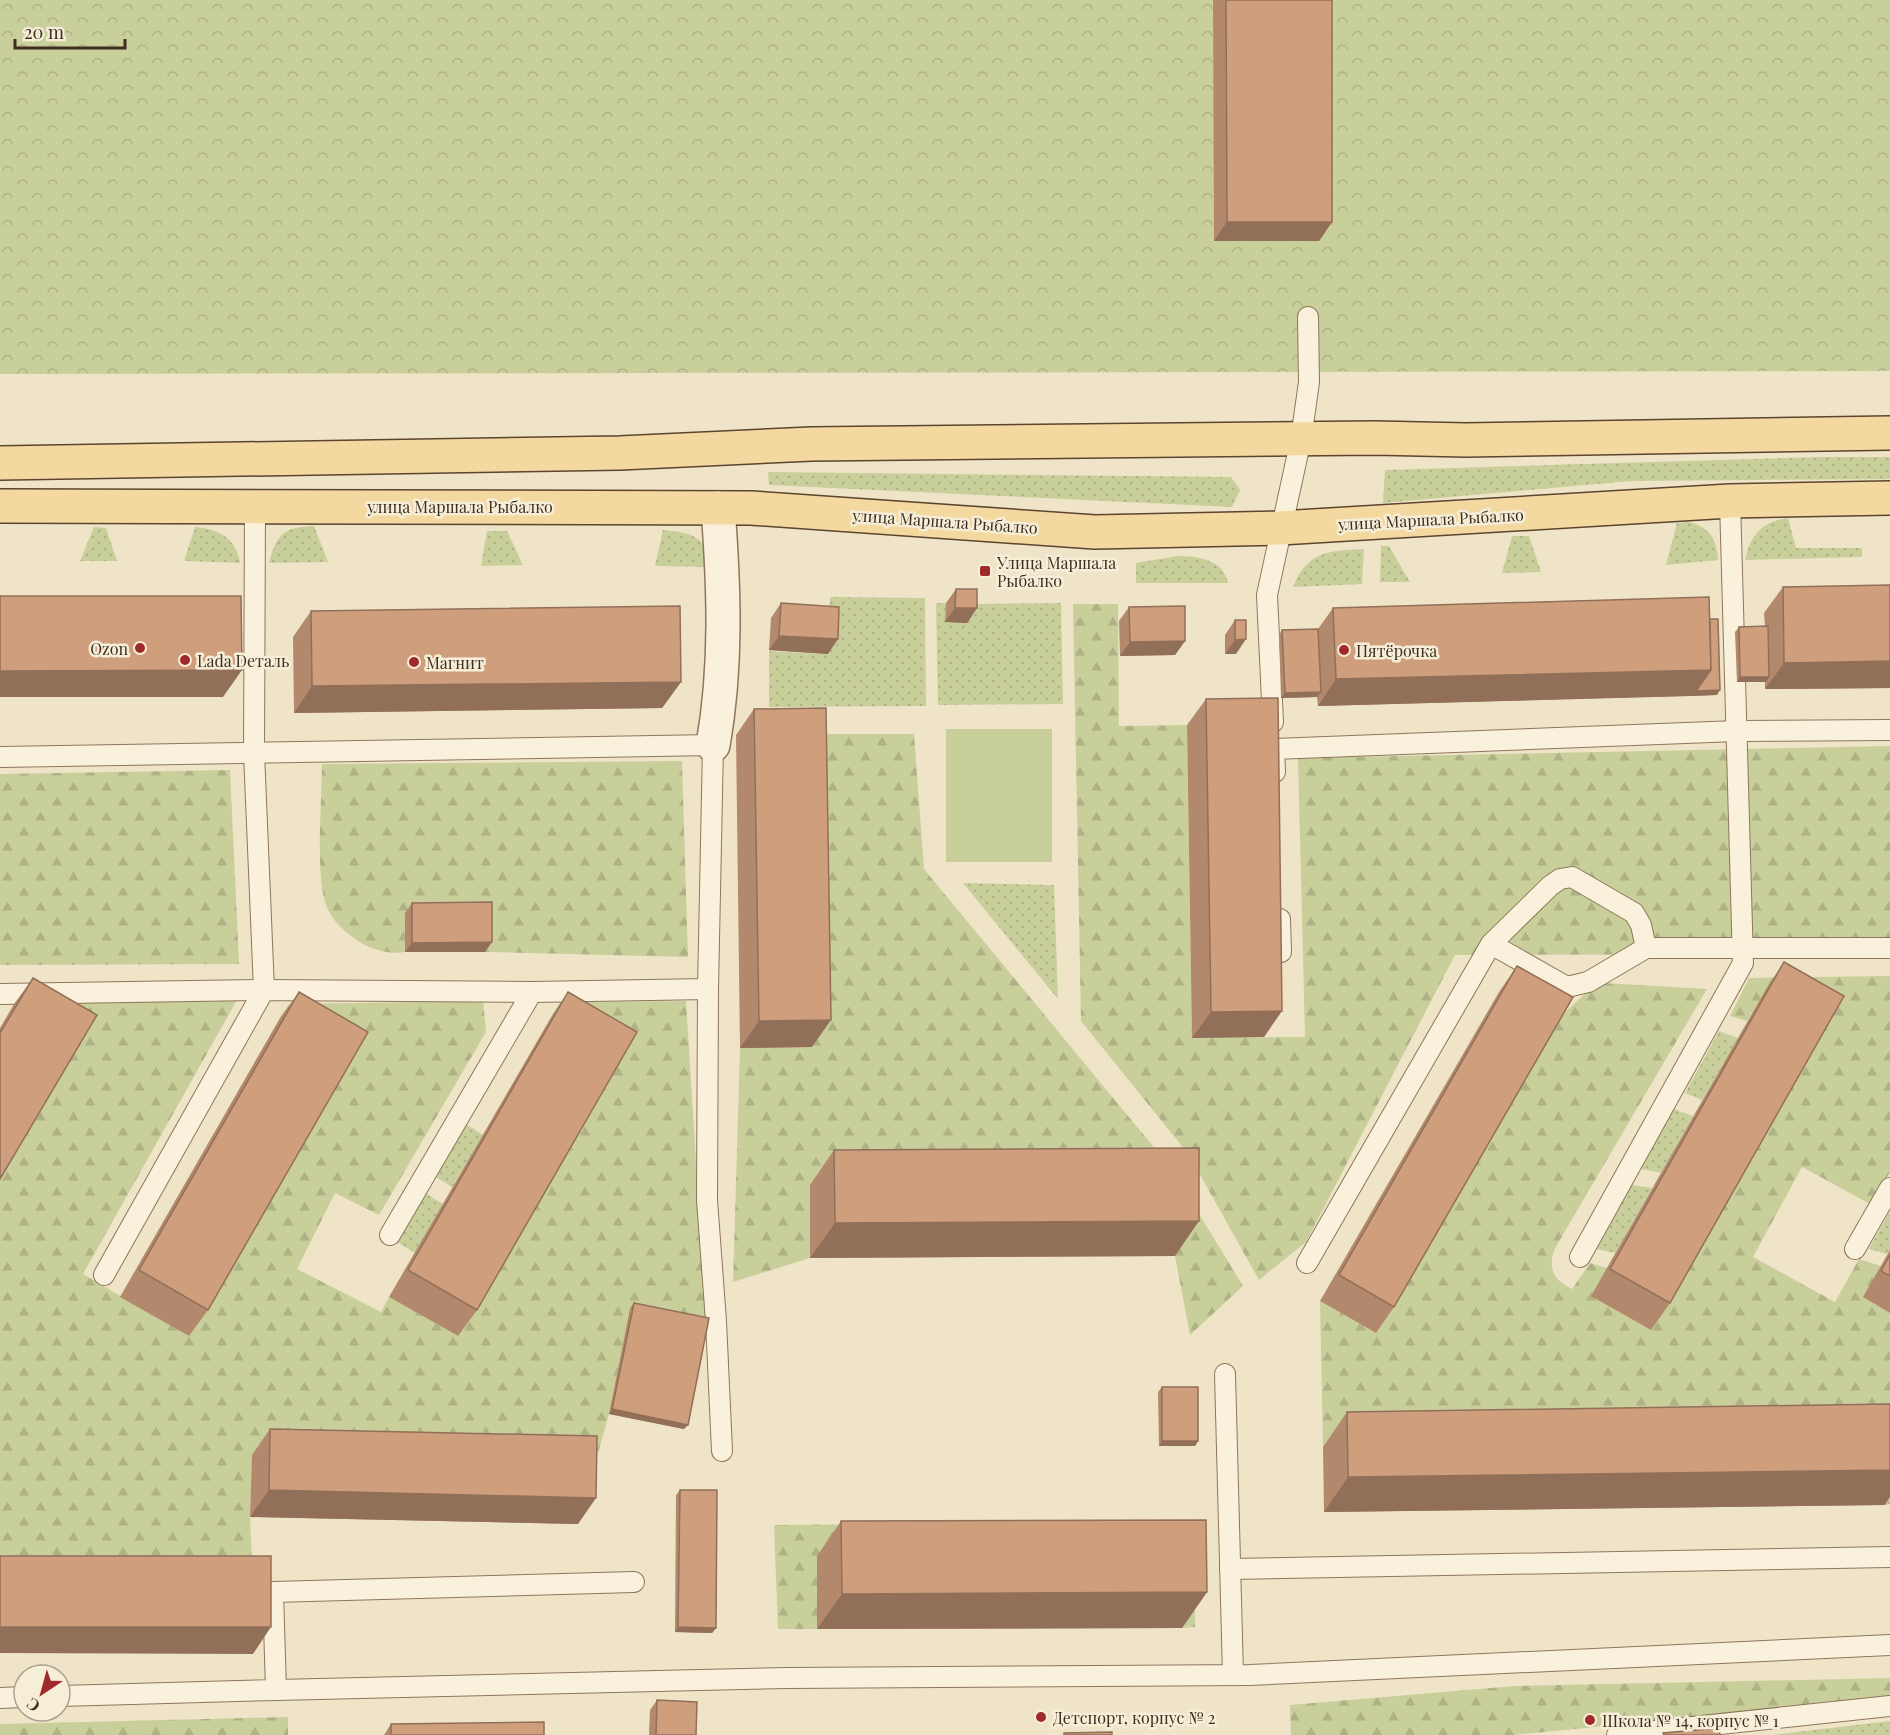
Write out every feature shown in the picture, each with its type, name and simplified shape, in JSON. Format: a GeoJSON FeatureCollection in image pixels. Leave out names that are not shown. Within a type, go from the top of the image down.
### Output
{"type":"FeatureCollection","features":[{"type":"Feature","properties":{"kind":"main road"},"geometry":{"type":"LineString","coordinates":[[0,463],[608,453],[811,444],[1301,439],[1466,440],[1890,433]]}},
{"type":"Feature","properties":{"kind":"main road","name":"улица Маршала Рыбалко"},"geometry":{"type":"LineString","coordinates":[[0,506],[718,508],[1095,532],[1280,528],[1730,501],[1890,498]]}},
{"type":"Feature","properties":{"kind":"street"},"geometry":{"type":"LineString","coordinates":[[713,745],[724,669],[724,579],[718,508]]}},
{"type":"Feature","properties":{"kind":"lane"},"geometry":{"type":"LineString","coordinates":[[1276,797],[1267,594],[1301,439],[1309,382],[1308,317]]}},
{"type":"Feature","properties":{"kind":"lane"},"geometry":{"type":"LineString","coordinates":[[1580,1257],[1743,963],[1730,501]]}},
{"type":"Feature","properties":{"kind":"lane"},"geometry":{"type":"LineString","coordinates":[[104,1275],[264,990],[254,753],[255,505]]}},
{"type":"Feature","properties":{"kind":"lane"},"geometry":{"type":"LineString","coordinates":[[1275,749],[1737,731],[1890,730]]}},
{"type":"Feature","properties":{"kind":"lane"},"geometry":{"type":"LineString","coordinates":[[0,757],[713,745],[707,1200],[722,1451]]}},
{"type":"Feature","properties":{"kind":"lane"},"geometry":{"type":"LineString","coordinates":[[1307,1263],[1491,944],[1550,886],[1560,879],[1572,877],[1634,913],[1641,925],[1646,948]]}},
{"type":"Feature","properties":{"kind":"lane"},"geometry":{"type":"LineString","coordinates":[[1280,904],[1281,952]]}},
{"type":"Feature","properties":{"kind":"lane"},"geometry":{"type":"LineString","coordinates":[[1491,944],[1567,987],[1588,982],[1646,948],[1890,948]]}},
{"type":"Feature","properties":{"kind":"lane"},"geometry":{"type":"LineString","coordinates":[[0,994],[264,990],[532,992],[708,989]]}},
{"type":"Feature","properties":{"kind":"lane"},"geometry":{"type":"LineString","coordinates":[[390,1235],[532,992]]}},
{"type":"Feature","properties":{"kind":"lane"},"geometry":{"type":"LineString","coordinates":[[1855,1249],[1890,1188]]}},
{"type":"Feature","properties":{"kind":"lane"},"geometry":{"type":"LineString","coordinates":[[1225,1374],[1233,1675]]}},
{"type":"Feature","properties":{"kind":"lane"},"geometry":{"type":"LineString","coordinates":[[1230,1569],[1890,1557]]}},
{"type":"Feature","properties":{"kind":"lane"},"geometry":{"type":"LineString","coordinates":[[276,1690],[273,1592],[634,1582]]}},
{"type":"Feature","properties":{"kind":"lane"},"geometry":{"type":"LineString","coordinates":[[72,1696],[787,1678],[1233,1675],[1890,1645]]}},
{"type":"Feature","properties":{"kind":"lane"},"geometry":{"type":"LineString","coordinates":[[1617,1735],[1890,1706]]}},
{"type":"Feature","properties":{"kind":"green space"},"geometry":{"type":"Polygon","coordinates":[[[0,0],[1890,0],[1890,371],[0,374],[0,0]]]}},
{"type":"Feature","properties":{"kind":"green space"},"geometry":{"type":"Polygon","coordinates":[[[1890,457],[1890,479],[1631,481],[1383,503],[1385,470],[1890,457]]]}},
{"type":"Feature","properties":{"kind":"green space"},"geometry":{"type":"Polygon","coordinates":[[[768,472],[1231,477],[1240,490],[1232,507],[769,485],[768,472]]]}},
{"type":"Feature","properties":{"kind":"green space"},"geometry":{"type":"Polygon","coordinates":[[[1788,518],[1796,548],[1862,548],[1862,557],[1745,560],[1750,544],[1764,526],[1788,518]]]}},
{"type":"Feature","properties":{"kind":"green space"},"geometry":{"type":"Polygon","coordinates":[[[1689,522],[1702,527],[1711,535],[1716,546],[1718,560],[1666,565],[1677,523],[1689,522]]]}},
{"type":"Feature","properties":{"kind":"green space"},"geometry":{"type":"Polygon","coordinates":[[[314,526],[328,562],[269,563],[275,545],[283,534],[295,528],[314,526]]]}},
{"type":"Feature","properties":{"kind":"green space"},"geometry":{"type":"Polygon","coordinates":[[[94,527],[106,528],[117,561],[80,561],[94,527]]]}},
{"type":"Feature","properties":{"kind":"green space"},"geometry":{"type":"Polygon","coordinates":[[[195,527],[212,530],[225,536],[235,547],[240,563],[184,561],[195,527]]]}},
{"type":"Feature","properties":{"kind":"green space"},"geometry":{"type":"Polygon","coordinates":[[[663,530],[690,535],[701,542],[705,548],[709,567],[655,566],[663,530]]]}},
{"type":"Feature","properties":{"kind":"green space"},"geometry":{"type":"Polygon","coordinates":[[[487,531],[507,531],[523,565],[481,566],[487,531]]]}},
{"type":"Feature","properties":{"kind":"green space"},"geometry":{"type":"Polygon","coordinates":[[[1512,536],[1529,536],[1541,572],[1502,573],[1512,536]]]}},
{"type":"Feature","properties":{"kind":"green space"},"geometry":{"type":"Polygon","coordinates":[[[1381,546],[1389,546],[1410,582],[1380,582],[1381,546]]]}},
{"type":"Feature","properties":{"kind":"green space"},"geometry":{"type":"Polygon","coordinates":[[[1364,549],[1362,584],[1293,587],[1299,575],[1313,559],[1330,552],[1364,549]]]}},
{"type":"Feature","properties":{"kind":"green space"},"geometry":{"type":"Polygon","coordinates":[[[1178,556],[1202,558],[1216,564],[1228,583],[1136,583],[1136,563],[1178,556]]]}},
{"type":"Feature","properties":{"kind":"green space"},"geometry":{"type":"Polygon","coordinates":[[[830,597],[925,598],[926,706],[769,707],[769,651],[828,654],[830,597]]]}},
{"type":"Feature","properties":{"kind":"green space"},"geometry":{"type":"Polygon","coordinates":[[[936,603],[946,603],[945,622],[966,623],[967,604],[1061,603],[1063,704],[938,705],[936,603]]]}},
{"type":"Feature","properties":{"kind":"green space"},"geometry":{"type":"Polygon","coordinates":[[[1073,604],[1118,604],[1119,726],[1187,725],[1192,1038],[1305,1037],[1298,758],[1890,746],[1890,954],[1455,955],[1306,1242],[1259,1280],[1189,1155],[1081,1021],[1073,604]]]}},
{"type":"Feature","properties":{"kind":"green space"},"geometry":{"type":"Polygon","coordinates":[[[946,729],[1052,729],[1052,862],[946,862],[946,729]]]}},
{"type":"Feature","properties":{"kind":"green space"},"geometry":{"type":"Polygon","coordinates":[[[807,734],[914,734],[924,869],[1171,1168],[1243,1286],[1190,1335],[1175,1256],[1174,1184],[810,1185],[810,1258],[733,1282],[740,1048],[812,1047],[807,734]]]}},
{"type":"Feature","properties":{"kind":"green space"},"geometry":{"type":"Polygon","coordinates":[[[682,761],[688,957],[485,952],[485,913],[417,947],[391,953],[363,944],[341,928],[326,905],[320,856],[322,764],[682,761]]]}},
{"type":"Feature","properties":{"kind":"green space"},"geometry":{"type":"Polygon","coordinates":[[[230,770],[239,964],[0,965],[0,774],[230,770]]]}},
{"type":"Feature","properties":{"kind":"green space"},"geometry":{"type":"Polygon","coordinates":[[[963,883],[1054,885],[1058,999],[963,883]]]}},
{"type":"Feature","properties":{"kind":"green space"},"geometry":{"type":"Polygon","coordinates":[[[1890,976],[1890,1172],[1872,1205],[1802,1167],[1753,1257],[1835,1302],[1859,1259],[1881,1266],[1890,1313],[1890,1504],[1885,1505],[1884,1439],[1323,1447],[1320,1301],[1376,1333],[1563,1014],[1588,991],[1603,983],[1707,989],[1552,1257],[1554,1274],[1572,1289],[1590,1263],[1607,1268],[1766,989],[1747,1021],[1730,1016],[1749,978],[1890,976]]]}},
{"type":"Feature","properties":{"kind":"green space"},"geometry":{"type":"Polygon","coordinates":[[[237,1000],[83,1274],[189,1336],[349,1058],[280,1018],[289,1004],[483,1001],[486,1032],[379,1215],[335,1193],[297,1269],[381,1312],[389,1297],[458,1336],[618,1058],[550,1019],[560,1002],[686,1001],[706,1323],[630,1308],[609,1414],[578,1524],[252,1455],[250,1517],[253,1582],[0,1582],[0,1174],[14,1004],[237,1000]]]}},
{"type":"Feature","properties":{"kind":"green space"},"geometry":{"type":"Polygon","coordinates":[[[1719,1031],[1738,1038],[1702,1100],[1685,1093],[1719,1031]]]}},
{"type":"Feature","properties":{"kind":"green space"},"geometry":{"type":"Polygon","coordinates":[[[1674,1109],[1693,1116],[1661,1173],[1641,1169],[1674,1109]]]}},
{"type":"Feature","properties":{"kind":"green space"},"geometry":{"type":"Polygon","coordinates":[[[466,1124],[483,1135],[452,1187],[436,1177],[466,1124]]]}},
{"type":"Feature","properties":{"kind":"green space"},"geometry":{"type":"Polygon","coordinates":[[[1632,1185],[1652,1188],[1615,1253],[1597,1249],[1632,1185]]]}},
{"type":"Feature","properties":{"kind":"green space"},"geometry":{"type":"Polygon","coordinates":[[[425,1193],[443,1204],[415,1253],[397,1242],[425,1193]]]}},
{"type":"Feature","properties":{"kind":"green space"},"geometry":{"type":"Polygon","coordinates":[[[1890,1211],[1890,1250],[1887,1254],[1869,1249],[1890,1211]]]}},
{"type":"Feature","properties":{"kind":"green space"},"geometry":{"type":"Polygon","coordinates":[[[1195,1522],[1195,1627],[1182,1628],[1182,1555],[817,1629],[778,1629],[774,1525],[1195,1522]]]}},
{"type":"Feature","properties":{"kind":"green space","name":"Школа № 14, корпус № 1"},"geometry":{"type":"Polygon","coordinates":[[[1890,1678],[1890,1698],[1514,1735],[1291,1735],[1290,1705],[1514,1686],[1890,1678]]]}},
{"type":"Feature","properties":{"kind":"green space"},"geometry":{"type":"Polygon","coordinates":[[[288,1717],[288,1735],[0,1735],[0,1724],[288,1717]]]}},
{"type":"Feature","properties":{"kind":"green space"},"geometry":{"type":"Polygon","coordinates":[[[1890,1721],[1890,1735],[1772,1735],[1890,1721]]]}},
{"type":"Feature","properties":{"kind":"building"},"geometry":{"type":"Polygon","coordinates":[[[1226,0],[1332,0],[1332,222],[1227,222],[1226,0]]]}},
{"type":"Feature","properties":{"kind":"building"},"geometry":{"type":"Polygon","coordinates":[[[1890,585],[1890,661],[1784,663],[1783,587],[1890,585]]]}},
{"type":"Feature","properties":{"kind":"building"},"geometry":{"type":"Polygon","coordinates":[[[956,589],[977,589],[977,608],[955,608],[956,589]]]}},
{"type":"Feature","properties":{"kind":"building"},"geometry":{"type":"Polygon","coordinates":[[[0,596],[241,596],[242,670],[0,671],[0,596]]]}},
{"type":"Feature","properties":{"kind":"building"},"geometry":{"type":"Polygon","coordinates":[[[1709,597],[1711,670],[1336,679],[1333,608],[1709,597]]]}},
{"type":"Feature","properties":{"kind":"building"},"geometry":{"type":"Polygon","coordinates":[[[781,603],[839,607],[838,639],[779,636],[781,603]]]}},
{"type":"Feature","properties":{"kind":"building"},"geometry":{"type":"Polygon","coordinates":[[[680,606],[681,682],[312,686],[311,611],[680,606]]]}},
{"type":"Feature","properties":{"kind":"building"},"geometry":{"type":"Polygon","coordinates":[[[1185,606],[1185,641],[1130,642],[1129,607],[1185,606]]]}},
{"type":"Feature","properties":{"kind":"building"},"geometry":{"type":"Polygon","coordinates":[[[1710,619],[1718,619],[1720,690],[1696,691],[1711,670],[1710,619]]]}},
{"type":"Feature","properties":{"kind":"building"},"geometry":{"type":"Polygon","coordinates":[[[1235,620],[1246,620],[1246,639],[1235,640],[1235,620]]]}},
{"type":"Feature","properties":{"kind":"building"},"geometry":{"type":"Polygon","coordinates":[[[1768,626],[1769,677],[1740,677],[1739,627],[1768,626]]]}},
{"type":"Feature","properties":{"kind":"building"},"geometry":{"type":"Polygon","coordinates":[[[1318,629],[1321,692],[1285,693],[1282,630],[1318,629]]]}},
{"type":"Feature","properties":{"kind":"building"},"geometry":{"type":"Polygon","coordinates":[[[1278,698],[1282,1011],[1211,1012],[1206,699],[1278,698]]]}},
{"type":"Feature","properties":{"kind":"building"},"geometry":{"type":"Polygon","coordinates":[[[826,708],[831,1020],[759,1021],[754,709],[826,708]]]}},
{"type":"Feature","properties":{"kind":"building"},"geometry":{"type":"Polygon","coordinates":[[[492,902],[492,942],[412,943],[412,903],[492,902]]]}},
{"type":"Feature","properties":{"kind":"building"},"geometry":{"type":"Polygon","coordinates":[[[1784,962],[1844,996],[1670,1303],[1610,1269],[1784,962]]]}},
{"type":"Feature","properties":{"kind":"building"},"geometry":{"type":"Polygon","coordinates":[[[1517,966],[1573,997],[1394,1307],[1339,1275],[1517,966]]]}},
{"type":"Feature","properties":{"kind":"building"},"geometry":{"type":"Polygon","coordinates":[[[33,978],[97,1015],[0,1179],[0,1033],[33,978]]]}},
{"type":"Feature","properties":{"kind":"building"},"geometry":{"type":"Polygon","coordinates":[[[299,992],[368,1032],[208,1310],[139,1270],[299,992]]]}},
{"type":"Feature","properties":{"kind":"building"},"geometry":{"type":"Polygon","coordinates":[[[568,992],[637,1032],[477,1310],[408,1270],[568,992]]]}},
{"type":"Feature","properties":{"kind":"building"},"geometry":{"type":"Polygon","coordinates":[[[1199,1148],[1199,1221],[835,1223],[834,1150],[1199,1148]]]}},
{"type":"Feature","properties":{"kind":"building"},"geometry":{"type":"Polygon","coordinates":[[[1890,1255],[1890,1276],[1881,1271],[1890,1255]]]}},
{"type":"Feature","properties":{"kind":"building"},"geometry":{"type":"Polygon","coordinates":[[[634,1303],[709,1318],[688,1425],[612,1409],[634,1303]]]}},
{"type":"Feature","properties":{"kind":"building"},"geometry":{"type":"Polygon","coordinates":[[[1162,1387],[1198,1387],[1198,1441],[1162,1441],[1162,1387]]]}},
{"type":"Feature","properties":{"kind":"building"},"geometry":{"type":"Polygon","coordinates":[[[1890,1404],[1890,1470],[1348,1477],[1347,1412],[1890,1404]]]}},
{"type":"Feature","properties":{"kind":"building"},"geometry":{"type":"Polygon","coordinates":[[[270,1429],[597,1436],[596,1498],[269,1490],[270,1429]]]}},
{"type":"Feature","properties":{"kind":"building"},"geometry":{"type":"Polygon","coordinates":[[[680,1490],[717,1490],[716,1628],[678,1627],[680,1490]]]}},
{"type":"Feature","properties":{"kind":"building"},"geometry":{"type":"Polygon","coordinates":[[[1206,1520],[1207,1592],[842,1594],[841,1521],[1206,1520]]]}},
{"type":"Feature","properties":{"kind":"building"},"geometry":{"type":"Polygon","coordinates":[[[0,1556],[271,1556],[271,1627],[0,1627],[0,1556]]]}},
{"type":"Feature","properties":{"kind":"building"},"geometry":{"type":"Polygon","coordinates":[[[657,1700],[697,1702],[696,1735],[656,1735],[657,1700]]]}},
{"type":"Feature","properties":{"kind":"building"},"geometry":{"type":"Polygon","coordinates":[[[544,1722],[544,1735],[391,1735],[391,1724],[544,1722]]]}},
{"type":"Feature","properties":{"kind":"building"},"geometry":{"type":"Polygon","coordinates":[[[1719,1728],[1720,1735],[1664,1735],[1663,1733],[1719,1728]]]}},
{"type":"Feature","properties":{"kind":"building"},"geometry":{"type":"Polygon","coordinates":[[[1112,1732],[1112,1735],[1064,1735],[1064,1733],[1112,1732]]]}},
{"type":"Feature","properties":{"kind":"place","name":"Улица Маршала Рыбалко"},"geometry":{"type":"Point","coordinates":[985,571]}},
{"type":"Feature","properties":{"kind":"place","name":"Ozon"},"geometry":{"type":"Point","coordinates":[140,648]}},
{"type":"Feature","properties":{"kind":"place","name":"Пятёрочка"},"geometry":{"type":"Point","coordinates":[1344,650]}},
{"type":"Feature","properties":{"kind":"place","name":"Lada Dеталь"},"geometry":{"type":"Point","coordinates":[185,660]}},
{"type":"Feature","properties":{"kind":"place","name":"Магнит"},"geometry":{"type":"Point","coordinates":[414,662]}},
{"type":"Feature","properties":{"kind":"place","name":"Детспорт, корпус № 2"},"geometry":{"type":"Point","coordinates":[1041,1717]}},
{"type":"Feature","properties":{"kind":"place","name":"Школа № 14, корпус № 1"},"geometry":{"type":"Point","coordinates":[1590,1720]}}]}
